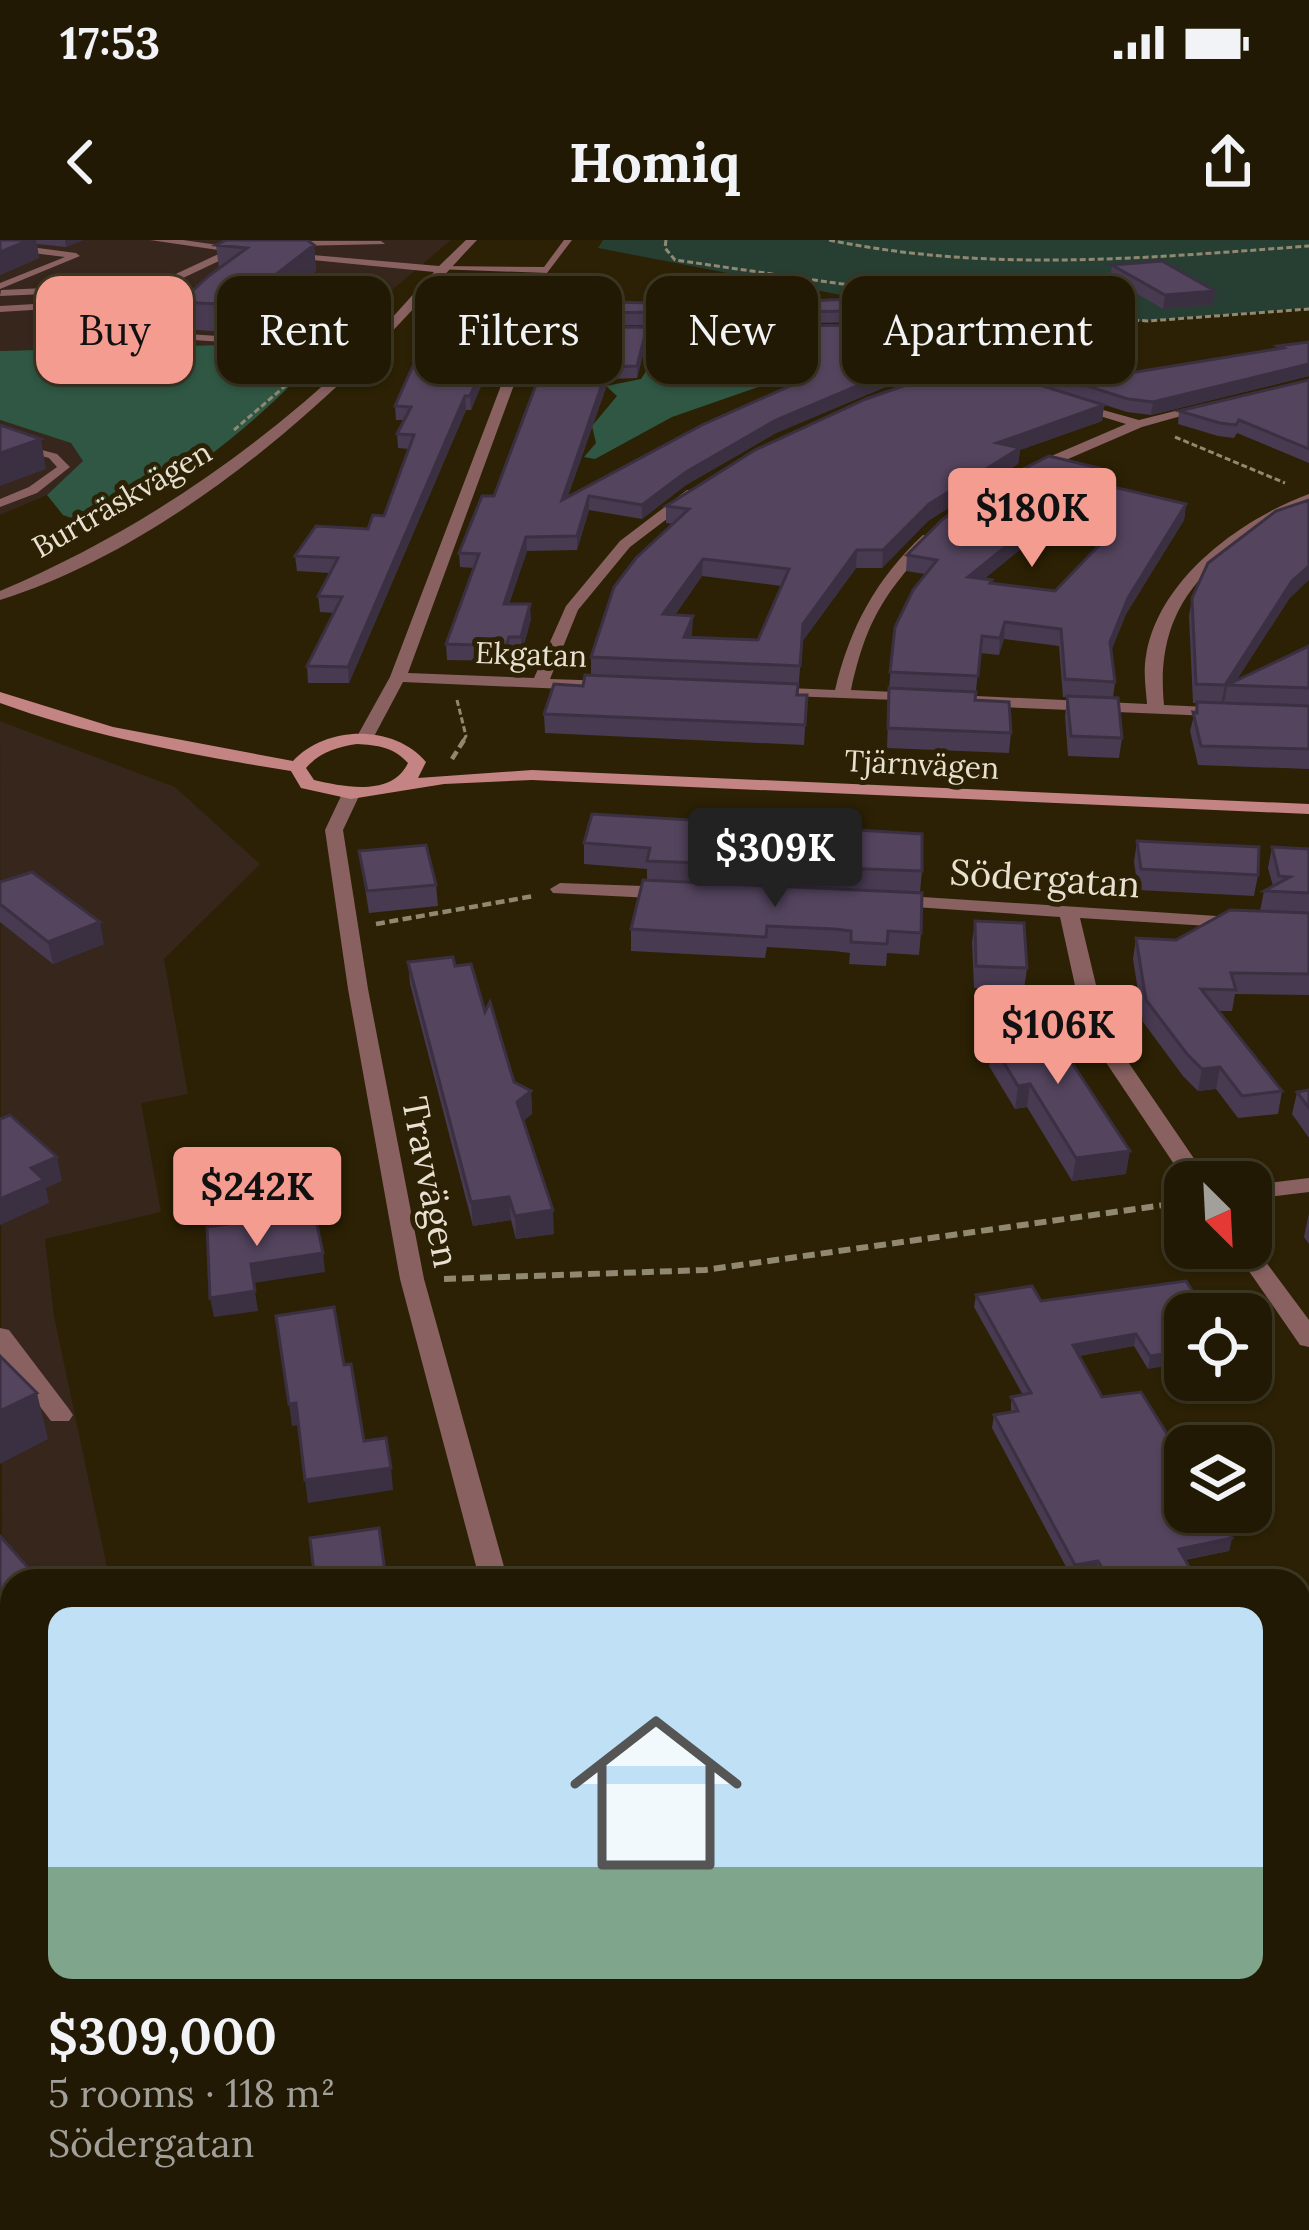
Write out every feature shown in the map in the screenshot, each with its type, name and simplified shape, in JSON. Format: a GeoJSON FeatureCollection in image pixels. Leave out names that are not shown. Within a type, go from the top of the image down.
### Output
{"type":"FeatureCollection","features":[{"type":"Feature","properties":{"kind":"street"},"geometry":{"type":"LineString","coordinates":[[155,240],[440,269]]}},
{"type":"Feature","properties":{"kind":"street","name":"Burträskvägen"},"geometry":{"type":"LineString","coordinates":[[0,596],[127,536],[199,494],[272,437],[359,358],[472,240]]}},
{"type":"Feature","properties":{"kind":"street"},"geometry":{"type":"LineString","coordinates":[[180,276],[236,249]]}},
{"type":"Feature","properties":{"kind":"street"},"geometry":{"type":"LineString","coordinates":[[0,309],[36,306]]}},
{"type":"Feature","properties":{"kind":"street"},"geometry":{"type":"LineString","coordinates":[[622,331],[822,331]]}},
{"type":"Feature","properties":{"kind":"street"},"geometry":{"type":"LineString","coordinates":[[297,767],[317,749],[364,740],[398,677],[506,384]]}},
{"type":"Feature","properties":{"kind":"street"},"geometry":{"type":"LineString","coordinates":[[1053,397],[1138,424]]}},
{"type":"Feature","properties":{"kind":"street"},"geometry":{"type":"LineString","coordinates":[[1008,481],[1062,453],[1138,424],[1217,404]]}},
{"type":"Feature","properties":{"kind":"street"},"geometry":{"type":"LineString","coordinates":[[540,683],[571,609],[625,544],[711,482]]}},
{"type":"Feature","properties":{"kind":"street"},"geometry":{"type":"LineString","coordinates":[[1156,710],[1154,652],[1175,604],[1227,545],[1306,495]]}},
{"type":"Feature","properties":{"kind":"street"},"geometry":{"type":"LineString","coordinates":[[842,695],[859,623],[888,578],[945,523]]}},
{"type":"Feature","properties":{"kind":"street","name":"Ekgatan"},"geometry":{"type":"LineString","coordinates":[[398,677],[632,686]]}},
{"type":"Feature","properties":{"kind":"street"},"geometry":{"type":"LineString","coordinates":[[749,691],[931,699]]}},
{"type":"Feature","properties":{"kind":"street"},"geometry":{"type":"LineString","coordinates":[[2,698],[81,727],[297,767]]}},
{"type":"Feature","properties":{"kind":"street"},"geometry":{"type":"LineString","coordinates":[[954,700],[1243,714]]}},
{"type":"Feature","properties":{"kind":"street","name":"Tjärnvägen"},"geometry":{"type":"LineString","coordinates":[[364,740],[399,746],[414,757],[532,775],[1309,809]]}},
{"type":"Feature","properties":{"kind":"street"},"geometry":{"type":"LineString","coordinates":[[396,785],[415,772],[414,757]]}},
{"type":"Feature","properties":{"kind":"street"},"geometry":{"type":"LineString","coordinates":[[297,767],[302,781],[313,787],[351,794]]}},
{"type":"Feature","properties":{"kind":"street","name":"Tjärnvägen"},"geometry":{"type":"LineString","coordinates":[[351,794],[396,785],[532,775]]}},
{"type":"Feature","properties":{"kind":"street","name":"Travvägen"},"geometry":{"type":"LineString","coordinates":[[351,794],[334,830],[348,928],[412,1280],[491,1569]]}},
{"type":"Feature","properties":{"kind":"street"},"geometry":{"type":"LineString","coordinates":[[560,889],[696,894]]}},
{"type":"Feature","properties":{"kind":"street","name":"Södergatan"},"geometry":{"type":"LineString","coordinates":[[877,901],[1261,923]]}},
{"type":"Feature","properties":{"kind":"street"},"geometry":{"type":"LineString","coordinates":[[1070,914],[1096,1031],[1184,1161]]}},
{"type":"Feature","properties":{"kind":"street"},"geometry":{"type":"LineString","coordinates":[[1272,1189],[1309,1185]]}},
{"type":"Feature","properties":{"kind":"street"},"geometry":{"type":"LineString","coordinates":[[1260,1269],[1309,1339]]}},
{"type":"Feature","properties":{"kind":"street"},"geometry":{"type":"LineString","coordinates":[[0,1336],[60,1415]]}},
{"type":"Feature","properties":{"kind":"lane"},"geometry":{"type":"LineString","coordinates":[[440,269],[547,270],[568,240]]}},
{"type":"Feature","properties":{"kind":"lane"},"geometry":{"type":"LineString","coordinates":[[281,254],[300,242],[381,244]]}},
{"type":"Feature","properties":{"kind":"lane"},"geometry":{"type":"LineString","coordinates":[[0,246],[76,256],[0,289]]}},
{"type":"Feature","properties":{"kind":"lane"},"geometry":{"type":"LineString","coordinates":[[0,289],[36,290]]}},
{"type":"Feature","properties":{"kind":"lane"},"geometry":{"type":"LineString","coordinates":[[193,298],[207,298],[193,310]]}},
{"type":"Feature","properties":{"kind":"lane"},"geometry":{"type":"LineString","coordinates":[[0,442],[53,456],[64,467],[33,490],[0,503]]}},
{"type":"Feature","properties":{"kind":"path"},"geometry":{"type":"LineString","coordinates":[[666,240],[665,248],[675,260],[905,296],[1148,322]]}},
{"type":"Feature","properties":{"kind":"path"},"geometry":{"type":"LineString","coordinates":[[829,240],[938,260],[1023,262],[1309,246]]}},
{"type":"Feature","properties":{"kind":"path"},"geometry":{"type":"LineString","coordinates":[[1135,322],[1309,309]]}},
{"type":"Feature","properties":{"kind":"path"},"geometry":{"type":"LineString","coordinates":[[221,440],[286,384]]}},
{"type":"Feature","properties":{"kind":"path"},"geometry":{"type":"LineString","coordinates":[[1138,424],[1306,495]]}},
{"type":"Feature","properties":{"kind":"path"},"geometry":{"type":"LineString","coordinates":[[348,928],[484,908],[560,889]]}},
{"type":"Feature","properties":{"kind":"path"},"geometry":{"type":"LineString","coordinates":[[412,1280],[705,1270],[1164,1205]]}},
{"type":"Feature","properties":{"kind":"shaded area"},"geometry":{"type":"Polygon","coordinates":[[[0,240],[451,240],[391,291],[391,276],[217,276],[217,345],[193,346],[193,276],[36,276],[36,350],[0,351],[0,240]]]}},
{"type":"Feature","properties":{"kind":"shaded area"},"geometry":{"type":"Polygon","coordinates":[[[0,420],[71,443],[84,461],[47,495],[0,515],[0,420]]]}},
{"type":"Feature","properties":{"kind":"shaded area"},"geometry":{"type":"Polygon","coordinates":[[[0,721],[175,787],[260,864],[164,959],[188,1094],[141,1103],[161,1212],[45,1239],[54,1316],[107,1569],[2,1569],[0,721]]]}},
{"type":"Feature","properties":{"kind":"green space"},"geometry":{"type":"Polygon","coordinates":[[[603,240],[1309,240],[1309,308],[1135,322],[1135,276],[842,276],[842,295],[818,291],[818,276],[743,276],[598,248],[603,240]]]}},
{"type":"Feature","properties":{"kind":"green space"},"geometry":{"type":"Polygon","coordinates":[[[217,345],[217,384],[291,384],[223,445],[99,528],[63,515],[47,495],[83,461],[71,443],[0,420],[0,351],[36,350],[36,384],[193,384],[193,346],[217,345]]]}},
{"type":"Feature","properties":{"kind":"green space"},"geometry":{"type":"Polygon","coordinates":[[[818,357],[841,358],[818,366],[818,357]]]}},
{"type":"Feature","properties":{"kind":"green space"},"geometry":{"type":"Polygon","coordinates":[[[646,371],[646,384],[767,384],[672,417],[595,459],[584,457],[596,443],[592,426],[617,396],[606,386],[641,379],[646,371]]]}},
{"type":"Feature","properties":{"kind":"building"},"geometry":{"type":"Polygon","coordinates":[[[0,240],[29,240],[0,252],[0,240]]]}},
{"type":"Feature","properties":{"kind":"building"},"geometry":{"type":"Polygon","coordinates":[[[226,240],[307,240],[314,245],[274,276],[217,276],[217,304],[193,303],[193,290],[247,248],[216,245],[226,240]]]}},
{"type":"Feature","properties":{"kind":"building"},"geometry":{"type":"Polygon","coordinates":[[[1162,261],[1215,291],[1165,295],[1112,265],[1162,261]]]}},
{"type":"Feature","properties":{"kind":"building"},"geometry":{"type":"Polygon","coordinates":[[[842,299],[842,311],[818,311],[818,300],[842,299]]]}},
{"type":"Feature","properties":{"kind":"building"},"geometry":{"type":"Polygon","coordinates":[[[622,302],[646,303],[646,312],[622,313],[622,302]]]}},
{"type":"Feature","properties":{"kind":"building"},"geometry":{"type":"Polygon","coordinates":[[[842,325],[842,384],[862,384],[776,420],[686,472],[642,505],[589,496],[577,536],[526,537],[504,604],[530,604],[521,637],[509,637],[506,646],[446,644],[479,554],[459,553],[482,496],[494,496],[536,384],[602,384],[562,500],[702,425],[794,384],[818,384],[818,326],[842,325]]]}},
{"type":"Feature","properties":{"kind":"building"},"geometry":{"type":"Polygon","coordinates":[[[622,327],[646,327],[637,366],[622,367],[622,327]]]}},
{"type":"Feature","properties":{"kind":"building"},"geometry":{"type":"Polygon","coordinates":[[[1309,342],[1309,364],[1153,402],[1081,384],[1135,384],[1135,372],[1309,342]]]}},
{"type":"Feature","properties":{"kind":"building"},"geometry":{"type":"Polygon","coordinates":[[[415,361],[415,384],[475,384],[470,396],[465,396],[348,667],[307,666],[342,597],[318,596],[338,558],[295,556],[316,526],[368,529],[373,515],[384,516],[414,435],[397,434],[411,407],[395,406],[415,361]]]}},
{"type":"Feature","properties":{"kind":"building"},"geometry":{"type":"Polygon","coordinates":[[[1309,380],[1309,449],[1239,420],[1236,425],[1220,423],[1179,411],[1309,380]]]}},
{"type":"Feature","properties":{"kind":"building"},"geometry":{"type":"Polygon","coordinates":[[[909,384],[1036,384],[1104,405],[997,443],[1020,448],[929,504],[883,550],[857,550],[803,624],[800,666],[591,657],[614,587],[636,558],[689,509],[666,506],[755,450],[909,384]],[[703,559],[663,614],[693,616],[684,637],[758,640],[789,569],[703,559]]]}},
{"type":"Feature","properties":{"kind":"building"},"geometry":{"type":"Polygon","coordinates":[[[0,425],[41,439],[0,453],[0,425]]]}},
{"type":"Feature","properties":{"kind":"building"},"geometry":{"type":"Polygon","coordinates":[[[1049,456],[1099,468],[1079,479],[1186,504],[1128,598],[1110,642],[1115,682],[1065,679],[1061,629],[1005,622],[1000,638],[982,636],[978,676],[890,672],[895,627],[913,590],[937,560],[907,555],[943,519],[997,482],[1049,456]],[[1040,519],[968,577],[1055,591],[1111,533],[1040,519]]]}},
{"type":"Feature","properties":{"kind":"building"},"geometry":{"type":"Polygon","coordinates":[[[1309,500],[1309,566],[1292,581],[1225,685],[1196,684],[1192,598],[1208,563],[1276,511],[1309,500]]]}},
{"type":"Feature","properties":{"kind":"building"},"geometry":{"type":"Polygon","coordinates":[[[1309,646],[1309,688],[1227,685],[1309,646]]]}},
{"type":"Feature","properties":{"kind":"building"},"geometry":{"type":"Polygon","coordinates":[[[585,675],[798,684],[797,695],[807,695],[805,725],[544,714],[554,684],[583,686],[585,675]]]}},
{"type":"Feature","properties":{"kind":"building"},"geometry":{"type":"Polygon","coordinates":[[[889,688],[976,692],[975,700],[1009,702],[1011,733],[888,728],[889,688]]]}},
{"type":"Feature","properties":{"kind":"building"},"geometry":{"type":"Polygon","coordinates":[[[1067,696],[1118,698],[1122,738],[1071,736],[1067,696]]]}},
{"type":"Feature","properties":{"kind":"building"},"geometry":{"type":"Polygon","coordinates":[[[1197,702],[1309,706],[1309,749],[1201,746],[1193,712],[1197,713],[1197,702]]]}},
{"type":"Feature","properties":{"kind":"building"},"geometry":{"type":"Polygon","coordinates":[[[592,814],[922,834],[922,871],[647,861],[650,848],[584,843],[592,814]]]}},
{"type":"Feature","properties":{"kind":"building"},"geometry":{"type":"Polygon","coordinates":[[[1137,841],[1259,847],[1258,875],[1141,869],[1137,841]]]}},
{"type":"Feature","properties":{"kind":"building"},"geometry":{"type":"Polygon","coordinates":[[[426,845],[436,885],[367,891],[359,851],[426,845]]]}},
{"type":"Feature","properties":{"kind":"building"},"geometry":{"type":"Polygon","coordinates":[[[1272,847],[1309,849],[1309,893],[1264,891],[1290,877],[1279,876],[1272,847]]]}},
{"type":"Feature","properties":{"kind":"building"},"geometry":{"type":"Polygon","coordinates":[[[32,872],[100,922],[48,942],[0,904],[0,882],[32,872]]]}},
{"type":"Feature","properties":{"kind":"building"},"geometry":{"type":"Polygon","coordinates":[[[643,880],[922,893],[921,933],[888,931],[887,944],[851,942],[851,931],[835,929],[767,926],[766,937],[631,929],[643,880]]]}},
{"type":"Feature","properties":{"kind":"building"},"geometry":{"type":"Polygon","coordinates":[[[1230,910],[1309,913],[1309,974],[1231,973],[1236,990],[1201,989],[1282,1091],[1242,1096],[1220,1067],[1202,1069],[1187,1054],[1146,1000],[1136,938],[1176,940],[1230,910]]]}},
{"type":"Feature","properties":{"kind":"building"},"geometry":{"type":"Polygon","coordinates":[[[975,921],[1024,923],[1027,968],[976,966],[975,921]]]}},
{"type":"Feature","properties":{"kind":"building"},"geometry":{"type":"Polygon","coordinates":[[[453,957],[455,966],[471,964],[485,1012],[490,1002],[514,1082],[531,1091],[517,1102],[553,1210],[515,1216],[509,1197],[471,1202],[408,962],[453,957]]]}},
{"type":"Feature","properties":{"kind":"building"},"geometry":{"type":"Polygon","coordinates":[[[1043,1019],[1130,1151],[1076,1158],[1030,1084],[1018,1086],[992,1043],[1004,1041],[994,1024],[1043,1019]]]}},
{"type":"Feature","properties":{"kind":"building"},"geometry":{"type":"Polygon","coordinates":[[[1309,1090],[1309,1108],[1297,1092],[1309,1090]]]}},
{"type":"Feature","properties":{"kind":"building"},"geometry":{"type":"Polygon","coordinates":[[[10,1115],[57,1157],[31,1168],[44,1180],[0,1199],[0,1119],[10,1115]]]}},
{"type":"Feature","properties":{"kind":"building"},"geometry":{"type":"Polygon","coordinates":[[[314,1211],[323,1253],[251,1264],[255,1291],[210,1298],[207,1227],[314,1211]]]}},
{"type":"Feature","properties":{"kind":"building"},"geometry":{"type":"Polygon","coordinates":[[[1186,1281],[1194,1293],[1164,1293],[1164,1354],[1150,1356],[1136,1334],[1073,1345],[1102,1397],[1141,1392],[1164,1429],[1164,1533],[1229,1533],[1232,1538],[1179,1549],[1190,1569],[1103,1569],[1098,1561],[1075,1565],[994,1415],[1018,1411],[1011,1397],[1031,1393],[976,1295],[1032,1286],[1041,1301],[1186,1281]]]}},
{"type":"Feature","properties":{"kind":"building"},"geometry":{"type":"Polygon","coordinates":[[[334,1307],[344,1365],[351,1364],[364,1441],[386,1438],[391,1468],[305,1480],[296,1403],[289,1404],[276,1316],[334,1307]]]}},
{"type":"Feature","properties":{"kind":"building"},"geometry":{"type":"Polygon","coordinates":[[[0,1356],[37,1393],[0,1411],[0,1356]]]}},
{"type":"Feature","properties":{"kind":"building"},"geometry":{"type":"Polygon","coordinates":[[[379,1528],[385,1569],[314,1569],[310,1538],[379,1528]]]}},
{"type":"Feature","properties":{"kind":"building"},"geometry":{"type":"Polygon","coordinates":[[[0,1536],[29,1569],[0,1569],[0,1536]]]}}]}
